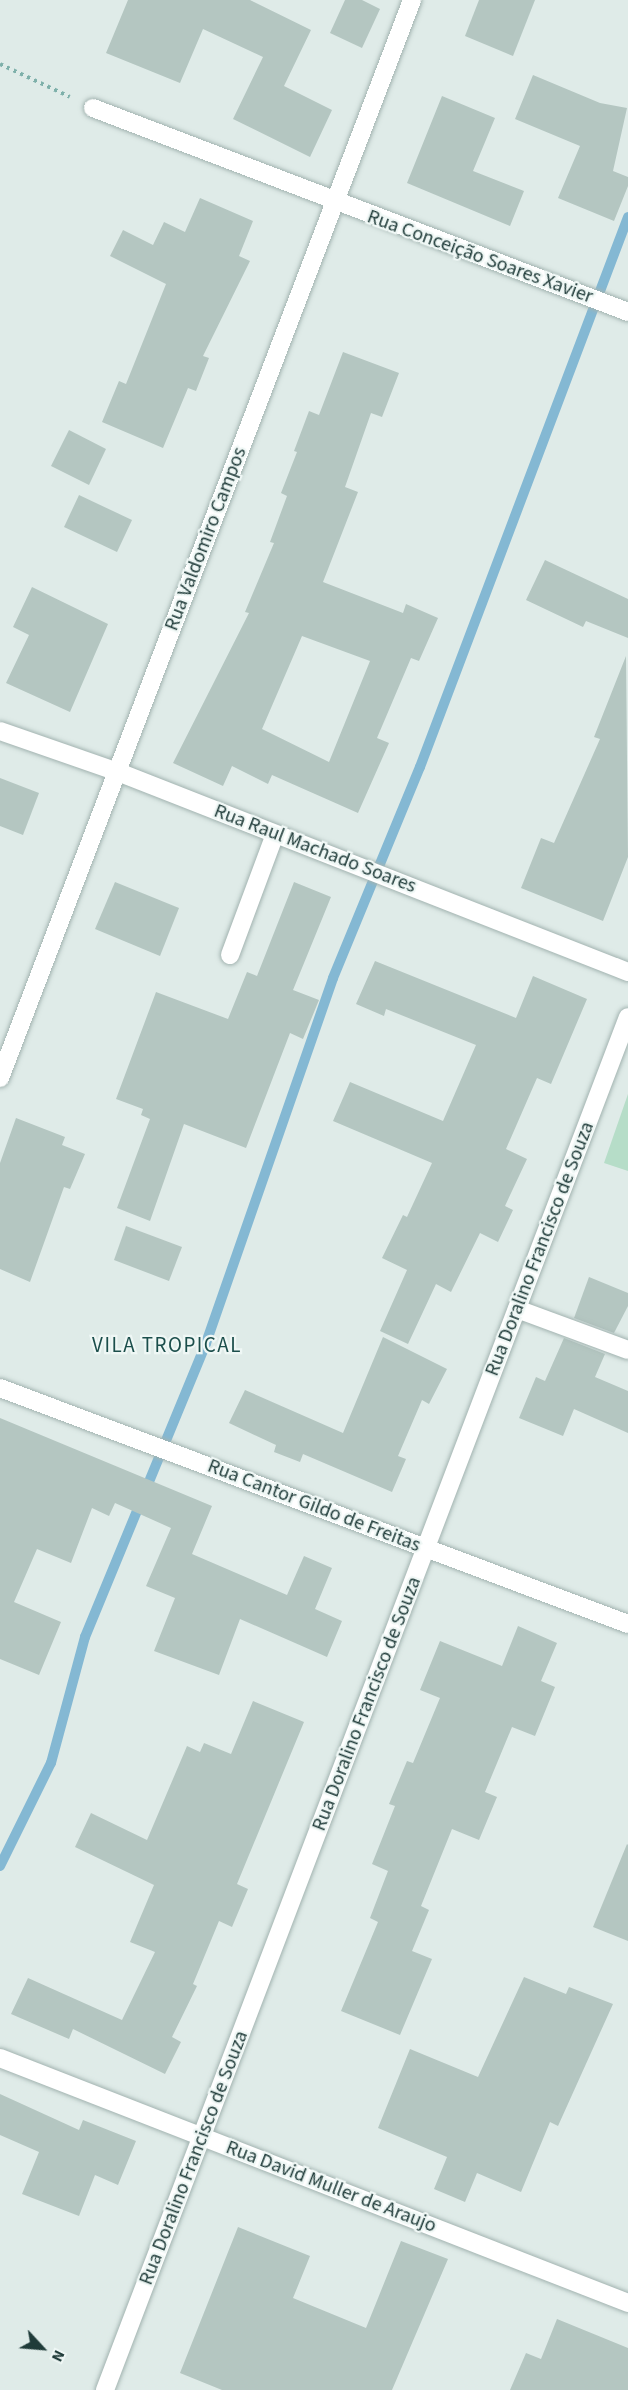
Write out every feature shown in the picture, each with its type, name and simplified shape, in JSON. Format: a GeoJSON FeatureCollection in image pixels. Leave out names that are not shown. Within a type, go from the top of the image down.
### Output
{"type":"FeatureCollection","features":[{"type":"Feature","properties":{"kind":"street","name":"Rua Valdomiro Campos"},"geometry":{"type":"LineString","coordinates":[[0,1078],[118,772],[332,202],[412,0]]}},
{"type":"Feature","properties":{"kind":"street","name":"Rua Conceição Soares Xavier"},"geometry":{"type":"LineString","coordinates":[[93,108],[332,202],[628,312]]}},
{"type":"Feature","properties":{"kind":"street","name":"Rua Raul Machado Soares"},"geometry":{"type":"LineString","coordinates":[[0,731],[118,772],[628,972]]}},
{"type":"Feature","properties":{"kind":"street"},"geometry":{"type":"LineString","coordinates":[[230,955],[275,834]]}},
{"type":"Feature","properties":{"kind":"street","name":"Rua Doralino Francisco de Souza"},"geometry":{"type":"LineString","coordinates":[[105,2390],[628,1017]]}},
{"type":"Feature","properties":{"kind":"street"},"geometry":{"type":"LineString","coordinates":[[517,1309],[628,1350]]}},
{"type":"Feature","properties":{"kind":"street","name":"Rua Cantor Gildo de Freitas"},"geometry":{"type":"LineString","coordinates":[[0,1388],[628,1624]]}},
{"type":"Feature","properties":{"kind":"street","name":"Rua David Muller de Araujo"},"geometry":{"type":"LineString","coordinates":[[0,2058],[628,2303]]}},
{"type":"Feature","properties":{"kind":"path"},"geometry":{"type":"LineString","coordinates":[[0,64],[93,108]]}},
{"type":"Feature","properties":{"kind":"green space"},"geometry":{"type":"Polygon","coordinates":[[[628,1094],[628,1171],[604,1163],[628,1094]]]}},
{"type":"Feature","properties":{"kind":"building"},"geometry":{"type":"Polygon","coordinates":[[[128,0],[250,0],[311,30],[284,86],[332,110],[310,157],[233,119],[263,57],[203,29],[180,83],[106,53],[128,0]]]}},
{"type":"Feature","properties":{"kind":"building"},"geometry":{"type":"Polygon","coordinates":[[[345,0],[362,0],[380,9],[362,48],[330,33],[345,0]]]}},
{"type":"Feature","properties":{"kind":"building"},"geometry":{"type":"Polygon","coordinates":[[[479,0],[535,0],[513,56],[465,36],[479,0]]]}},
{"type":"Feature","properties":{"kind":"building"},"geometry":{"type":"Polygon","coordinates":[[[533,75],[600,103],[627,108],[613,171],[628,177],[628,186],[614,221],[558,198],[580,146],[515,119],[533,75]]]}},
{"type":"Feature","properties":{"kind":"building"},"geometry":{"type":"Polygon","coordinates":[[[442,96],[495,118],[473,171],[524,191],[510,226],[407,183],[442,96]]]}},
{"type":"Feature","properties":{"kind":"building"},"geometry":{"type":"Polygon","coordinates":[[[200,198],[253,221],[239,256],[250,261],[203,356],[209,358],[196,391],[188,388],[163,448],[102,422],[119,381],[126,384],[166,284],[110,256],[123,230],[153,245],[164,222],[185,232],[200,198]]]}},
{"type":"Feature","properties":{"kind":"building"},"geometry":{"type":"Polygon","coordinates":[[[343,352],[399,373],[382,417],[371,413],[345,487],[358,492],[323,582],[403,613],[406,604],[438,618],[419,661],[411,658],[377,738],[389,743],[358,813],[272,775],[268,784],[232,766],[223,786],[173,763],[249,613],[245,612],[274,543],[270,542],[287,496],[281,493],[297,452],[294,451],[309,411],[319,415],[343,352]],[[302,636],[262,729],[329,762],[370,661],[302,636]]]}},
{"type":"Feature","properties":{"kind":"building"},"geometry":{"type":"Polygon","coordinates":[[[69,430],[106,449],[89,485],[51,466],[69,430]]]}},
{"type":"Feature","properties":{"kind":"building"},"geometry":{"type":"Polygon","coordinates":[[[79,495],[132,520],[117,552],[64,527],[79,495]]]}},
{"type":"Feature","properties":{"kind":"building"},"geometry":{"type":"Polygon","coordinates":[[[545,560],[628,599],[628,638],[586,621],[583,627],[526,600],[545,560]]]}},
{"type":"Feature","properties":{"kind":"building"},"geometry":{"type":"Polygon","coordinates":[[[32,587],[108,624],[70,712],[6,683],[29,635],[13,627],[32,587]]]}},
{"type":"Feature","properties":{"kind":"building"},"geometry":{"type":"Polygon","coordinates":[[[626,656],[628,857],[603,921],[521,888],[541,838],[554,843],[600,739],[594,737],[626,656]]]}},
{"type":"Feature","properties":{"kind":"building"},"geometry":{"type":"Polygon","coordinates":[[[0,778],[39,793],[23,835],[0,826],[0,778]]]}},
{"type":"Feature","properties":{"kind":"building"},"geometry":{"type":"Polygon","coordinates":[[[115,882],[179,908],[160,956],[95,929],[115,882]]]}},
{"type":"Feature","properties":{"kind":"building"},"geometry":{"type":"Polygon","coordinates":[[[294,882],[331,897],[293,990],[319,1000],[303,1039],[290,1033],[246,1148],[184,1124],[150,1221],[117,1208],[150,1119],[141,1115],[143,1109],[116,1099],[156,992],[228,1019],[247,972],[257,976],[294,882]]]}},
{"type":"Feature","properties":{"kind":"building"},"geometry":{"type":"Polygon","coordinates":[[[375,961],[516,1018],[533,976],[587,999],[551,1084],[537,1078],[506,1149],[527,1159],[505,1206],[513,1210],[498,1242],[480,1233],[451,1292],[436,1284],[408,1344],[380,1331],[407,1270],[382,1258],[403,1215],[407,1217],[432,1163],[333,1121],[350,1082],[443,1121],[476,1045],[386,1009],[384,1016],[356,1004],[375,961]]]}},
{"type":"Feature","properties":{"kind":"building"},"geometry":{"type":"Polygon","coordinates":[[[16,1118],[65,1137],[62,1145],[85,1154],[70,1189],[64,1187],[30,1282],[0,1269],[0,1163],[16,1118]]]}},
{"type":"Feature","properties":{"kind":"building"},"geometry":{"type":"Polygon","coordinates":[[[126,1226],[182,1247],[169,1281],[114,1260],[126,1226]]]}},
{"type":"Feature","properties":{"kind":"building"},"geometry":{"type":"Polygon","coordinates":[[[589,1277],[628,1293],[628,1306],[614,1333],[574,1318],[589,1277]]]}},
{"type":"Feature","properties":{"kind":"building"},"geometry":{"type":"Polygon","coordinates":[[[383,1337],[447,1369],[429,1404],[422,1400],[398,1456],[406,1459],[392,1492],[303,1454],[300,1462],[274,1452],[276,1445],[229,1423],[245,1390],[343,1433],[383,1337]]]}},
{"type":"Feature","properties":{"kind":"building"},"geometry":{"type":"Polygon","coordinates":[[[564,1338],[605,1354],[595,1377],[628,1391],[628,1433],[574,1409],[563,1436],[519,1418],[536,1377],[545,1381],[564,1338]]]}},
{"type":"Feature","properties":{"kind":"building"},"geometry":{"type":"Polygon","coordinates":[[[0,1418],[212,1506],[192,1554],[287,1595],[304,1556],[332,1568],[315,1609],[342,1621],[327,1657],[240,1619],[219,1675],[154,1651],[175,1598],[146,1586],[171,1528],[115,1503],[109,1516],[92,1508],[71,1563],[37,1549],[14,1602],[61,1622],[39,1675],[0,1659],[0,1418]]]}},
{"type":"Feature","properties":{"kind":"building"},"geometry":{"type":"Polygon","coordinates":[[[518,1626],[557,1643],[541,1681],[555,1687],[535,1736],[512,1727],[485,1792],[497,1797],[479,1840],[452,1829],[421,1906],[429,1910],[412,1951],[432,1959],[400,2035],[341,2011],[378,1922],[370,1918],[388,1871],[372,1864],[395,1806],[389,1804],[407,1761],[413,1763],[440,1698],[420,1690],[440,1641],[502,1666],[518,1626]]]}},
{"type":"Feature","properties":{"kind":"building"},"geometry":{"type":"Polygon","coordinates":[[[253,1701],[304,1722],[237,1884],[248,1889],[232,1927],[219,1921],[193,1984],[197,1986],[172,2037],[181,2042],[165,2074],[73,2029],[69,2039],[11,2014],[28,1978],[122,2020],[155,1952],[130,1942],[154,1885],[75,1847],[91,1813],[147,1840],[187,1746],[200,1752],[204,1743],[231,1754],[253,1701]]]}},
{"type":"Feature","properties":{"kind":"building"},"geometry":{"type":"Polygon","coordinates":[[[628,1845],[628,1941],[593,1927],[628,1845]]]}},
{"type":"Feature","properties":{"kind":"building"},"geometry":{"type":"Polygon","coordinates":[[[524,1977],[566,1994],[569,1987],[613,2004],[558,2126],[550,2122],[521,2192],[477,2173],[465,2202],[434,2189],[447,2157],[378,2128],[410,2049],[478,2077],[524,1977]]]}},
{"type":"Feature","properties":{"kind":"building"},"geometry":{"type":"Polygon","coordinates":[[[0,2094],[79,2130],[83,2120],[136,2141],[118,2185],[95,2175],[79,2216],[22,2194],[39,2152],[0,2135],[0,2094]]]}},
{"type":"Feature","properties":{"kind":"building"},"geometry":{"type":"Polygon","coordinates":[[[238,2227],[310,2256],[293,2298],[366,2328],[401,2241],[448,2259],[392,2390],[222,2390],[180,2373],[238,2227]]]}},
{"type":"Feature","properties":{"kind":"building"},"geometry":{"type":"Polygon","coordinates":[[[557,2319],[628,2348],[628,2390],[510,2390],[526,2353],[541,2359],[557,2319]]]}},
{"type":"Feature","properties":{"kind":"waterway"},"geometry":{"type":"LineString","coordinates":[[0,1866],[51,1763],[85,1637],[206,1343],[333,978],[420,767],[628,217]]}},
{"type":"Feature","properties":{"kind":"district","name":"VILA TROPICAL"},"geometry":{"type":"Point","coordinates":[167,1345]}}]}
